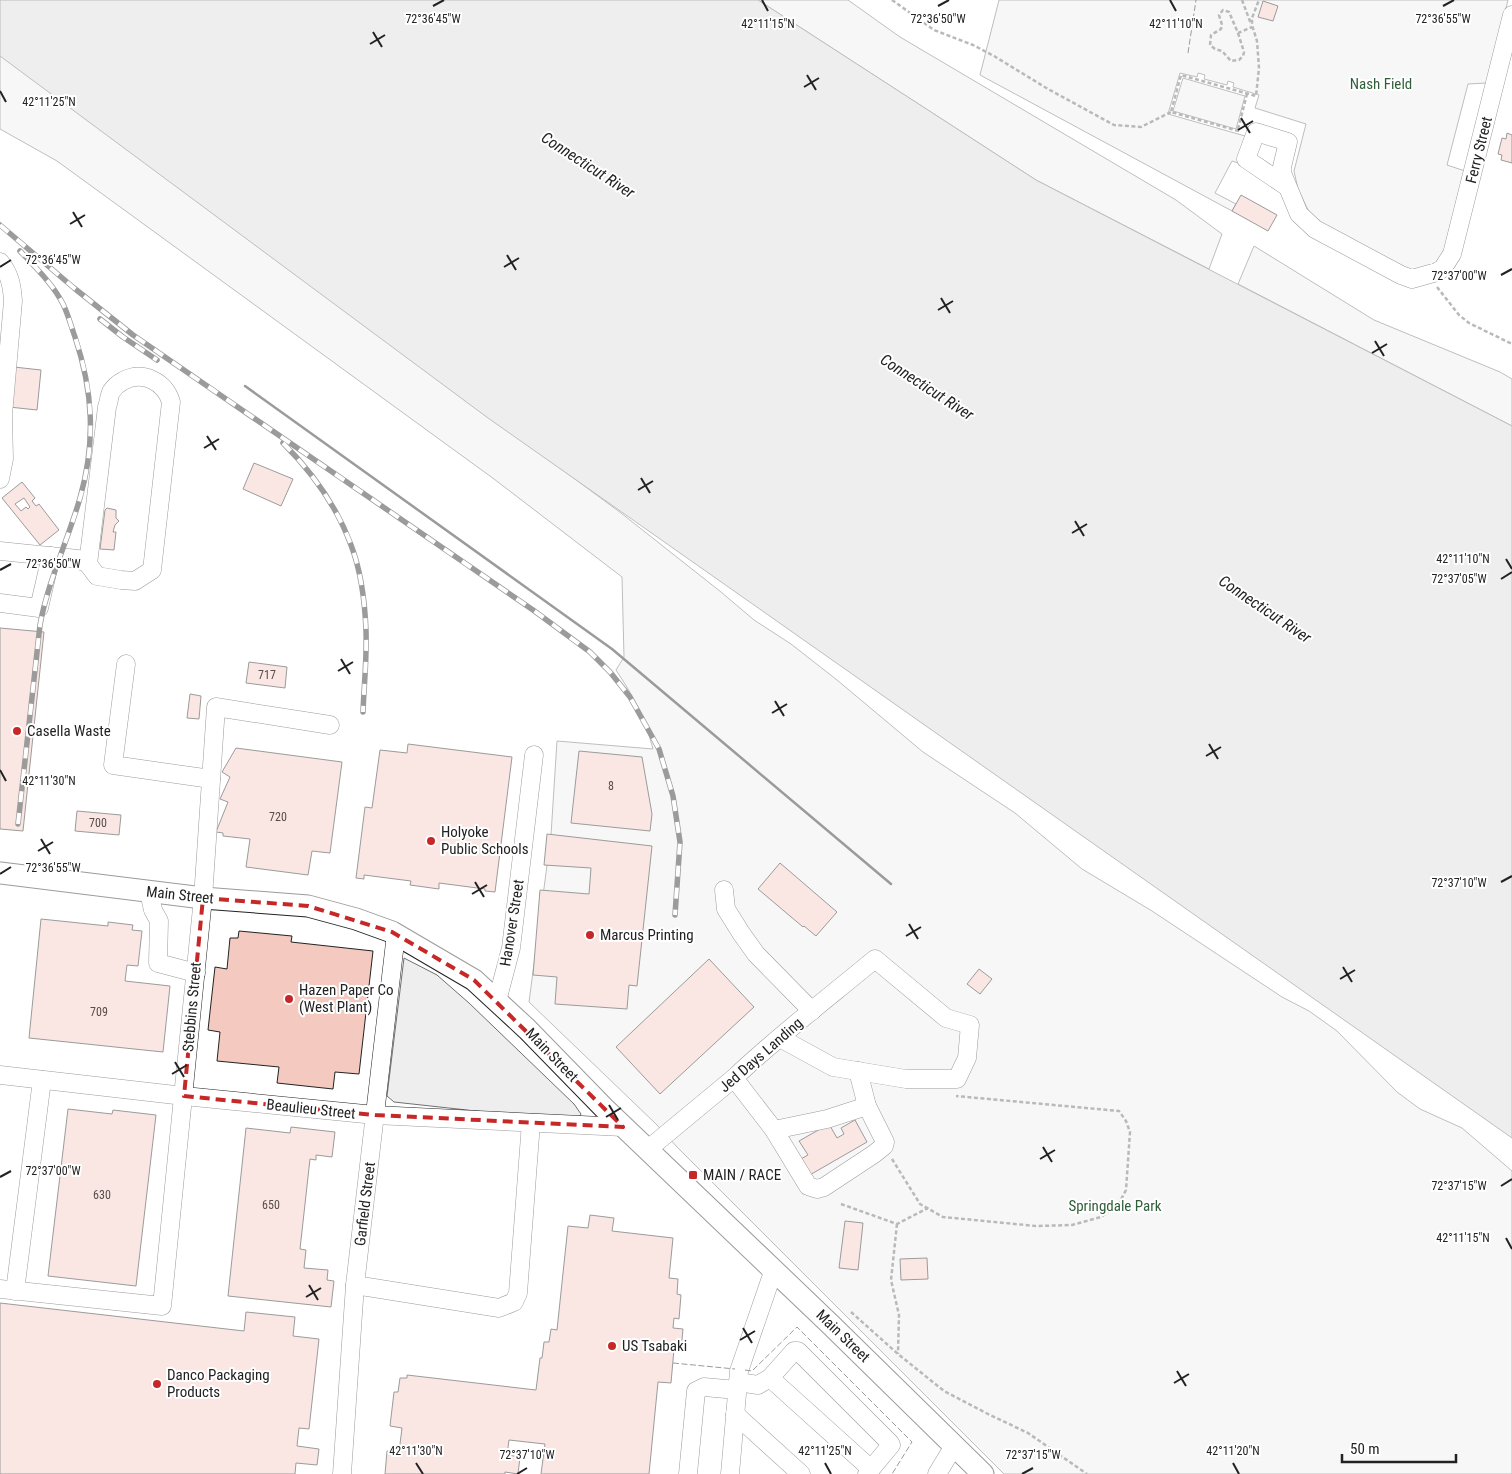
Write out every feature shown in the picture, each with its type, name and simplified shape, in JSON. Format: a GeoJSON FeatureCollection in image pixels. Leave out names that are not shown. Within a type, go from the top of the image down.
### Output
{"type":"FeatureCollection","features":[{"type":"Feature","properties":{"kind":"main road","name":"Main Street"},"geometry":{"type":"LineString","coordinates":[[0,874],[203,898],[308,906],[396,934],[474,980],[527,1029],[623,1127],[774,1270],[983,1474]]}},
{"type":"Feature","properties":{"kind":"street","name":"Ferry Street"},"geometry":{"type":"LineString","coordinates":[[1429,275],[1443,268],[1452,254],[1512,15]]}},
{"type":"Feature","properties":{"kind":"street"},"geometry":{"type":"LineString","coordinates":[[1286,186],[1299,214],[1315,229],[1401,275],[1412,279],[1429,275]]}},
{"type":"Feature","properties":{"kind":"street"},"geometry":{"type":"LineString","coordinates":[[0,262],[9,276],[13,301],[3,415],[4,459],[0,479]]}},
{"type":"Feature","properties":{"kind":"street"},"geometry":{"type":"LineString","coordinates":[[0,551],[78,559],[88,564],[97,576],[121,580],[135,581],[152,570],[171,402],[164,387],[149,378],[128,379],[116,386],[112,391],[107,407],[88,564]]}},
{"type":"Feature","properties":{"kind":"street"},"geometry":{"type":"LineString","coordinates":[[0,603],[39,608],[51,556]]}},
{"type":"Feature","properties":{"kind":"street"},"geometry":{"type":"LineString","coordinates":[[126,664],[113,765],[211,779]]}},
{"type":"Feature","properties":{"kind":"street","name":"Stebbins Street"},"geometry":{"type":"LineString","coordinates":[[8,1290],[162,1306],[203,898],[216,707],[330,725]]}},
{"type":"Feature","properties":{"kind":"street","name":"Hanover Street"},"geometry":{"type":"LineString","coordinates":[[497,1001],[511,948],[534,755]]}},
{"type":"Feature","properties":{"kind":"street"},"geometry":{"type":"LineString","coordinates":[[724,890],[726,909],[756,954],[812,1011]]}},
{"type":"Feature","properties":{"kind":"street"},"geometry":{"type":"LineString","coordinates":[[149,892],[153,910],[159,921],[158,964],[196,973]]}},
{"type":"Feature","properties":{"kind":"street","name":"Garfield Street"},"geometry":{"type":"LineString","coordinates":[[342,1474],[355,1285],[396,934]]}},
{"type":"Feature","properties":{"kind":"street","name":"Jed Days Landing"},"geometry":{"type":"LineString","coordinates":[[647,1150],[875,959],[946,1018],[970,1025],[967,1058],[958,1078],[906,1080],[858,1071]]}},
{"type":"Feature","properties":{"kind":"street"},"geometry":{"type":"LineString","coordinates":[[734,1078],[774,1130],[808,1186],[818,1189],[824,1187],[882,1149],[885,1142],[867,1106],[858,1071],[833,1067],[780,1038]]}},
{"type":"Feature","properties":{"kind":"street","name":"Beaulieu Street"},"geometry":{"type":"LineString","coordinates":[[0,1075],[375,1115],[623,1127]]}},
{"type":"Feature","properties":{"kind":"street"},"geometry":{"type":"LineString","coordinates":[[8,1290],[42,1080]]}},
{"type":"Feature","properties":{"kind":"street"},"geometry":{"type":"LineString","coordinates":[[774,1130],[817,1121],[867,1106]]}},
{"type":"Feature","properties":{"kind":"street"},"geometry":{"type":"LineString","coordinates":[[355,1285],[500,1308],[514,1302],[518,1293],[531,1123]]}},
{"type":"Feature","properties":{"kind":"street"},"geometry":{"type":"LineString","coordinates":[[730,1474],[739,1371],[774,1270]]}},
{"type":"Feature","properties":{"kind":"street"},"geometry":{"type":"LineString","coordinates":[[688,1474],[696,1391],[704,1387],[758,1385],[770,1378],[794,1351],[798,1351],[890,1443],[889,1449],[869,1472],[770,1378]]}},
{"type":"Feature","properties":{"kind":"street"},"geometry":{"type":"LineString","coordinates":[[735,1414],[801,1474]]}},
{"type":"Feature","properties":{"kind":"street"},"geometry":{"type":"LineString","coordinates":[[936,1474],[954,1446]]}},
{"type":"Feature","properties":{"kind":"path"},"geometry":{"type":"LineString","coordinates":[[892,0],[934,30],[994,56],[1048,89],[1114,125],[1141,127],[1171,112],[1246,133]]}},
{"type":"Feature","properties":{"kind":"path"},"geometry":{"type":"LineString","coordinates":[[1171,112],[1181,76],[1256,96],[1259,74],[1257,41],[1242,0]]}},
{"type":"Feature","properties":{"kind":"path"},"geometry":{"type":"LineString","coordinates":[[1252,26],[1252,18],[1259,0]]}},
{"type":"Feature","properties":{"kind":"path"},"geometry":{"type":"LineString","coordinates":[[1223,10],[1229,12],[1238,33],[1244,52],[1240,60],[1231,61],[1222,51],[1210,45],[1211,36],[1221,29],[1219,15],[1223,10]]}},
{"type":"Feature","properties":{"kind":"path"},"geometry":{"type":"LineString","coordinates":[[1238,33],[1252,26]]}},
{"type":"Feature","properties":{"kind":"path"},"geometry":{"type":"LineString","coordinates":[[1238,131],[1247,94]]}},
{"type":"Feature","properties":{"kind":"path"},"geometry":{"type":"LineString","coordinates":[[1429,275],[1459,315],[1469,323],[1512,344]]}},
{"type":"Feature","properties":{"kind":"path"},"geometry":{"type":"LineString","coordinates":[[884,1146],[920,1204],[943,1217],[1036,1226],[1072,1225],[1101,1216],[1118,1205],[1126,1190],[1130,1132],[1126,1121],[1119,1111],[951,1096]]}},
{"type":"Feature","properties":{"kind":"path"},"geometry":{"type":"LineString","coordinates":[[841,1204],[897,1224],[928,1208]]}},
{"type":"Feature","properties":{"kind":"path"},"geometry":{"type":"LineString","coordinates":[[897,1224],[891,1280],[898,1315],[898,1354]]}},
{"type":"Feature","properties":{"kind":"path"},"geometry":{"type":"LineString","coordinates":[[851,1312],[898,1354],[944,1391],[1028,1433],[1087,1474]]}},
{"type":"Feature","properties":{"kind":"highlighted area"},"geometry":{"type":"Polygon","coordinates":[[[203,898],[308,906],[392,932],[474,980],[623,1127],[375,1115],[184,1096],[203,898]]]}},
{"type":"Feature","properties":{"kind":"green space"},"geometry":{"type":"Polygon","coordinates":[[[758,0],[848,0],[900,37],[1176,200],[1222,234],[1209,269],[1036,180],[758,0]]]}},
{"type":"Feature","properties":{"kind":"green space","name":"Nash Field"},"geometry":{"type":"Polygon","coordinates":[[[999,0],[1508,0],[1487,83],[1468,84],[1447,165],[1465,171],[1447,249],[1436,263],[1416,273],[1318,221],[1309,212],[1298,189],[1294,171],[1306,124],[1255,108],[1259,95],[1233,87],[1234,83],[1228,81],[1227,85],[1204,79],[1205,75],[1198,73],[1197,77],[1180,73],[1168,114],[1245,136],[1238,163],[1232,161],[1215,193],[1236,204],[1232,211],[980,75],[999,0]]]}},
{"type":"Feature","properties":{"kind":"green space","name":"Springdale Park"},"geometry":{"type":"Polygon","coordinates":[[[0,55],[621,513],[754,620],[791,644],[837,680],[923,752],[1015,813],[1082,869],[1152,911],[1282,997],[1309,1011],[1337,1031],[1397,1092],[1420,1109],[1462,1128],[1512,1171],[1512,1474],[1004,1474],[656,1124],[529,1002],[551,835],[557,741],[653,749],[638,708],[616,670],[624,657],[622,577],[494,479],[57,161],[0,129],[0,55]]]}},
{"type":"Feature","properties":{"kind":"green space"},"geometry":{"type":"Polygon","coordinates":[[[1183,78],[1245,96],[1236,129],[1173,111],[1183,78]]]}},
{"type":"Feature","properties":{"kind":"green space"},"geometry":{"type":"Polygon","coordinates":[[[1254,246],[1374,320],[1500,372],[1512,379],[1512,426],[1238,284],[1254,246]]]}},
{"type":"Feature","properties":{"kind":"green space"},"geometry":{"type":"Polygon","coordinates":[[[404,958],[437,975],[469,1003],[574,1104],[581,1114],[576,1122],[394,1102],[387,1096],[404,958]]]}},
{"type":"Feature","properties":{"kind":"water","name":"Connecticut River"},"geometry":{"type":"Polygon","coordinates":[[[0,0],[758,0],[1036,180],[1512,426],[1512,1138],[488,418],[0,56],[0,0]]]}},
{"type":"Feature","properties":{"kind":"building"},"geometry":{"type":"Polygon","coordinates":[[[1263,1],[1278,6],[1273,21],[1258,17],[1263,1]]]}},
{"type":"Feature","properties":{"kind":"building"},"geometry":{"type":"Polygon","coordinates":[[[1507,133],[1512,135],[1512,163],[1501,160],[1502,155],[1498,154],[1502,138],[1506,139],[1507,133]]]}},
{"type":"Feature","properties":{"kind":"building"},"geometry":{"type":"Polygon","coordinates":[[[1241,195],[1277,215],[1268,231],[1232,211],[1241,195]]]}},
{"type":"Feature","properties":{"kind":"building"},"geometry":{"type":"Polygon","coordinates":[[[14,367],[41,370],[37,410],[9,407],[14,367]]]}},
{"type":"Feature","properties":{"kind":"building"},"geometry":{"type":"Polygon","coordinates":[[[254,463],[293,479],[281,506],[243,489],[254,463]]]}},
{"type":"Feature","properties":{"kind":"building"},"geometry":{"type":"Polygon","coordinates":[[[22,482],[35,498],[32,501],[36,506],[39,504],[59,530],[40,545],[2,498],[22,482]],[[24,498],[15,504],[21,511],[26,507],[28,509],[30,507],[24,498]]]}},
{"type":"Feature","properties":{"kind":"building"},"geometry":{"type":"Polygon","coordinates":[[[107,508],[116,510],[116,518],[119,521],[115,525],[113,532],[116,532],[114,550],[100,549],[105,510],[107,508]]]}},
{"type":"Feature","properties":{"kind":"building","name":"Casella Waste"},"geometry":{"type":"Polygon","coordinates":[[[0,628],[44,632],[23,831],[0,829],[0,628]]]}},
{"type":"Feature","properties":{"kind":"building"},"geometry":{"type":"Polygon","coordinates":[[[249,662],[287,667],[285,688],[246,683],[249,662]]]}},
{"type":"Feature","properties":{"kind":"building"},"geometry":{"type":"Polygon","coordinates":[[[190,694],[201,696],[199,719],[187,718],[190,694]]]}},
{"type":"Feature","properties":{"kind":"building","name":"Holyoke Public Schools"},"geometry":{"type":"Polygon","coordinates":[[[408,744],[512,757],[495,892],[439,883],[439,889],[410,885],[411,881],[364,875],[364,879],[356,878],[365,807],[372,808],[380,750],[407,753],[408,744]]]}},
{"type":"Feature","properties":{"kind":"building"},"geometry":{"type":"Polygon","coordinates":[[[236,748],[342,762],[330,853],[312,851],[308,875],[246,867],[250,839],[223,836],[223,833],[216,832],[228,802],[220,799],[230,777],[222,772],[236,748]]]}},
{"type":"Feature","properties":{"kind":"building"},"geometry":{"type":"Polygon","coordinates":[[[579,751],[642,757],[652,814],[650,831],[571,823],[579,751]]]}},
{"type":"Feature","properties":{"kind":"building"},"geometry":{"type":"Polygon","coordinates":[[[77,811],[121,815],[119,835],[75,831],[77,811]]]}},
{"type":"Feature","properties":{"kind":"building","name":"Marcus Printing"},"geometry":{"type":"Polygon","coordinates":[[[547,834],[652,846],[637,986],[629,985],[627,1009],[555,1004],[557,977],[533,975],[540,890],[589,894],[591,868],[544,865],[547,834]]]}},
{"type":"Feature","properties":{"kind":"building"},"geometry":{"type":"Polygon","coordinates":[[[780,863],[837,912],[816,936],[758,889],[780,863]]]}},
{"type":"Feature","properties":{"kind":"building"},"geometry":{"type":"Polygon","coordinates":[[[41,919],[108,926],[108,922],[133,925],[132,930],[142,931],[138,966],[127,965],[125,981],[170,986],[163,1052],[29,1038],[41,919]]]}},
{"type":"Feature","properties":{"kind":"building","name":"Hazen Paper Co (West Plant)"},"geometry":{"type":"Polygon","coordinates":[[[239,931],[292,936],[291,942],[373,951],[359,1074],[335,1072],[333,1089],[277,1083],[279,1067],[217,1061],[220,1032],[208,1030],[215,967],[227,969],[230,938],[238,938],[239,931]]]}},
{"type":"Feature","properties":{"kind":"building"},"geometry":{"type":"Polygon","coordinates":[[[709,959],[754,1007],[660,1094],[616,1047],[709,959]]]}},
{"type":"Feature","properties":{"kind":"building"},"geometry":{"type":"Polygon","coordinates":[[[979,969],[992,979],[980,994],[967,984],[979,969]]]}},
{"type":"Feature","properties":{"kind":"building"},"geometry":{"type":"Polygon","coordinates":[[[68,1109],[112,1114],[113,1110],[156,1115],[136,1286],[48,1276],[68,1109]]]}},
{"type":"Feature","properties":{"kind":"building"},"geometry":{"type":"Polygon","coordinates":[[[855,1120],[867,1142],[808,1176],[799,1160],[808,1155],[799,1141],[829,1124],[837,1138],[844,1134],[841,1128],[855,1120]]]}},
{"type":"Feature","properties":{"kind":"building"},"geometry":{"type":"Polygon","coordinates":[[[291,1127],[335,1132],[332,1157],[316,1155],[316,1160],[310,1159],[300,1249],[306,1250],[304,1268],[328,1270],[327,1280],[334,1281],[331,1307],[228,1296],[246,1128],[290,1133],[291,1127]]]}},
{"type":"Feature","properties":{"kind":"building","name":"US Tsabaki"},"geometry":{"type":"Polygon","coordinates":[[[590,1215],[614,1218],[612,1231],[673,1238],[669,1278],[678,1279],[677,1294],[681,1295],[679,1319],[674,1318],[673,1328],[683,1329],[681,1350],[674,1349],[671,1383],[658,1382],[649,1474],[541,1474],[545,1444],[509,1440],[507,1455],[520,1457],[518,1474],[505,1472],[505,1474],[385,1474],[387,1451],[399,1452],[402,1428],[390,1426],[394,1392],[398,1392],[400,1378],[407,1378],[407,1375],[536,1390],[544,1342],[549,1342],[551,1329],[557,1330],[568,1226],[588,1228],[590,1215]]]}},
{"type":"Feature","properties":{"kind":"building"},"geometry":{"type":"Polygon","coordinates":[[[845,1221],[863,1223],[858,1270],[839,1268],[845,1221]]]}},
{"type":"Feature","properties":{"kind":"building"},"geometry":{"type":"Polygon","coordinates":[[[927,1258],[928,1279],[901,1280],[900,1259],[927,1258]]]}},
{"type":"Feature","properties":{"kind":"building","name":"Danco Packaging Products"},"geometry":{"type":"Polygon","coordinates":[[[0,1303],[244,1331],[246,1312],[295,1317],[293,1336],[319,1339],[309,1429],[299,1428],[297,1446],[319,1449],[317,1465],[296,1463],[295,1474],[0,1474],[0,1303]]]}},
{"type":"Feature","properties":{"kind":"railway"},"geometry":{"type":"LineString","coordinates":[[0,225],[133,335],[533,610],[590,652],[610,672],[630,697],[659,749],[673,796],[680,842],[675,915]]}},
{"type":"Feature","properties":{"kind":"railway"},"geometry":{"type":"LineString","coordinates":[[18,824],[40,625],[48,592],[80,498],[85,477],[90,437],[89,397],[86,377],[75,337],[63,304],[49,283],[20,251]]}},
{"type":"Feature","properties":{"kind":"railway"},"geometry":{"type":"LineString","coordinates":[[100,319],[157,360]]}},
{"type":"Feature","properties":{"kind":"railway"},"geometry":{"type":"LineString","coordinates":[[283,443],[303,465],[331,503],[345,531],[357,565],[362,587],[365,620],[366,651],[363,712]]}},
{"type":"Feature","properties":{"kind":"fence"},"geometry":{"type":"LineString","coordinates":[[1188,53],[1196,0]]}},
{"type":"Feature","properties":{"kind":"fence"},"geometry":{"type":"LineString","coordinates":[[745,1370],[752,1371],[797,1327],[912,1442],[892,1474]]}},
{"type":"Feature","properties":{"kind":"fence"},"geometry":{"type":"LineString","coordinates":[[673,1363],[735,1369]]}},
{"type":"Feature","properties":{"kind":"wall"},"geometry":{"type":"LineString","coordinates":[[245,386],[612,649],[891,884]]}},
{"type":"Feature","properties":{"kind":"place","name":"Casella Waste"},"geometry":{"type":"Point","coordinates":[17,731]}},
{"type":"Feature","properties":{"kind":"place","name":"Holyoke Public Schools"},"geometry":{"type":"Point","coordinates":[431,841]}},
{"type":"Feature","properties":{"kind":"place","name":"Marcus Printing"},"geometry":{"type":"Point","coordinates":[590,935]}},
{"type":"Feature","properties":{"kind":"place","name":"Hazen Paper Co (West Plant)"},"geometry":{"type":"Point","coordinates":[289,999]}},
{"type":"Feature","properties":{"kind":"place","name":"MAIN / RACE"},"geometry":{"type":"Point","coordinates":[693,1175]}},
{"type":"Feature","properties":{"kind":"place","name":"US Tsabaki"},"geometry":{"type":"Point","coordinates":[612,1346]}},
{"type":"Feature","properties":{"kind":"place","name":"Danco Packaging Products"},"geometry":{"type":"Point","coordinates":[157,1384]}}]}
